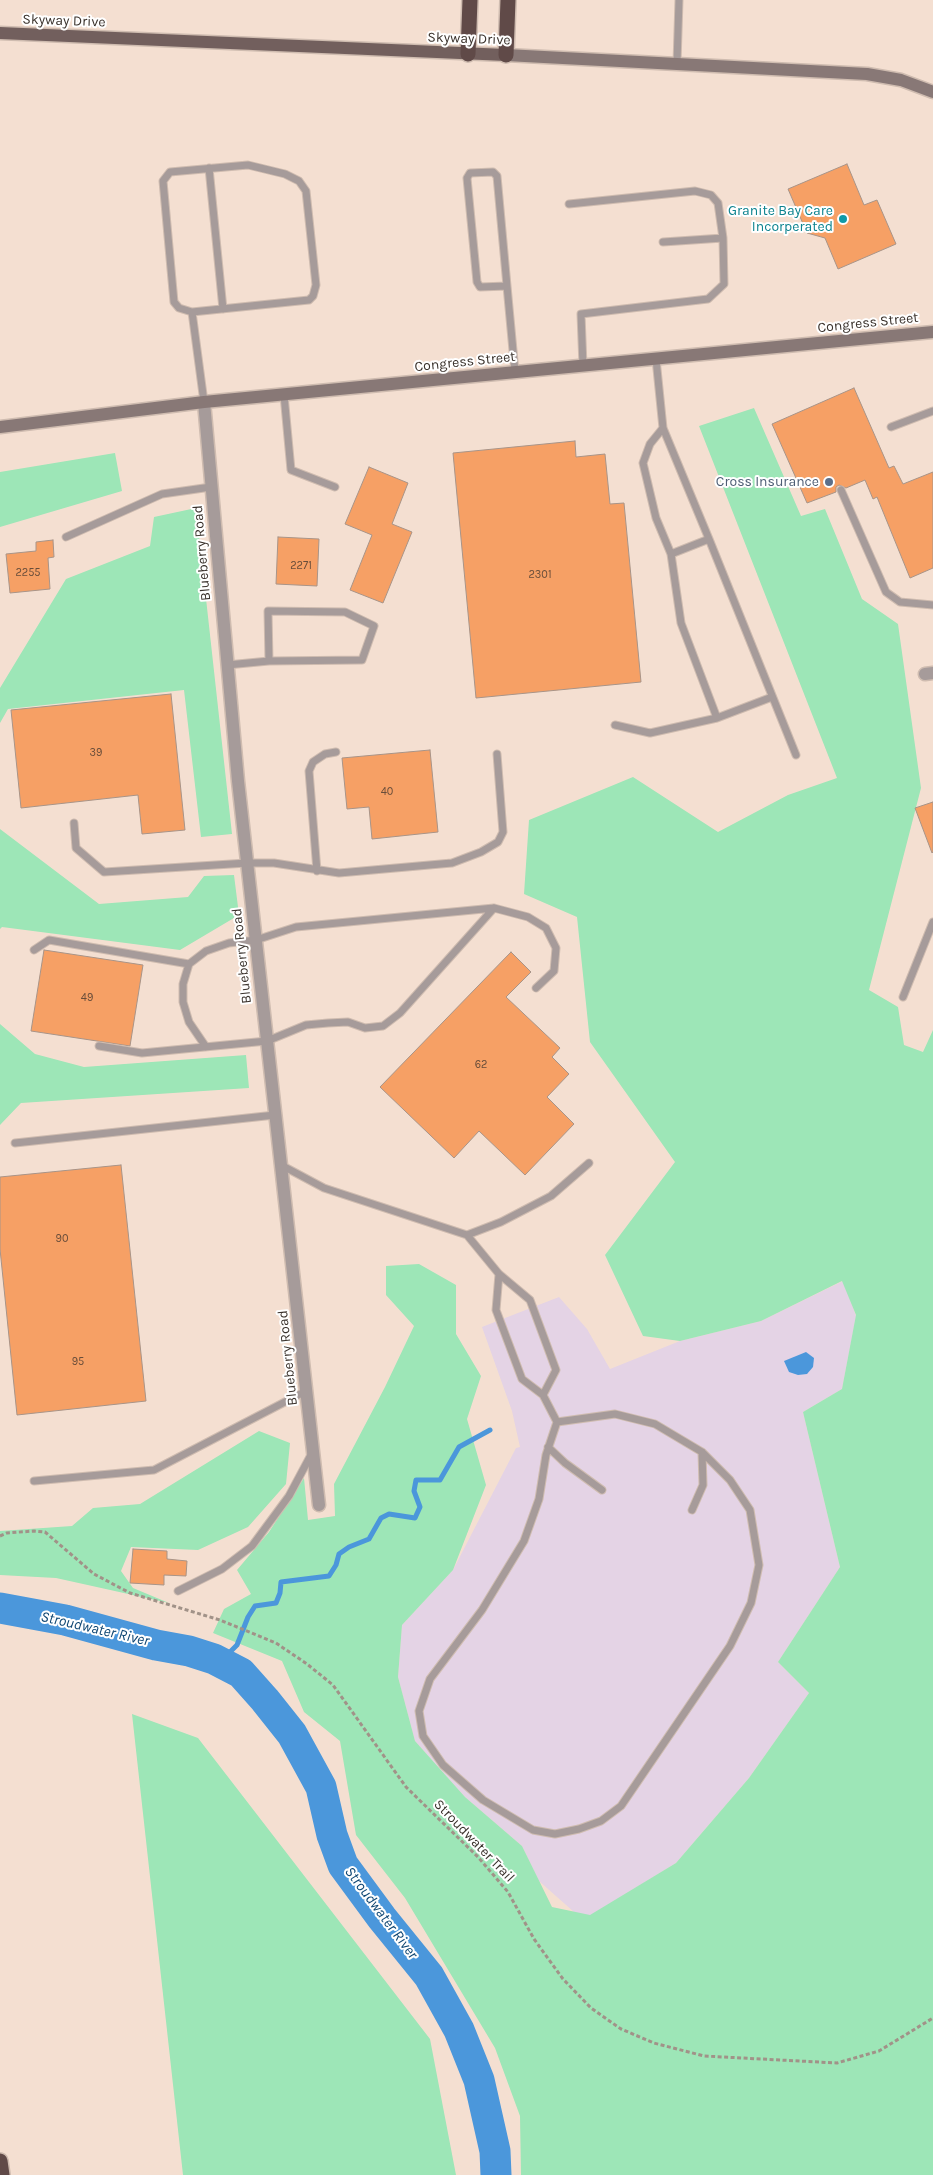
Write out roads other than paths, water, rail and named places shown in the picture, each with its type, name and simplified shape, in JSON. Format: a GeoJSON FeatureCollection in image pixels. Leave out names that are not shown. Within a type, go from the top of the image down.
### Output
{"type":"FeatureCollection","features":[{"type":"Feature","properties":{"kind":"highway"},"geometry":{"type":"LineString","coordinates":[[468,54],[470,0]]}},
{"type":"Feature","properties":{"kind":"highway"},"geometry":{"type":"LineString","coordinates":[[506,55],[508,0]]}},
{"type":"Feature","properties":{"kind":"highway"},"geometry":{"type":"LineString","coordinates":[[0,2161],[2,2175]]}},
{"type":"Feature","properties":{"kind":"main road","name":"Skyway Drive"},"geometry":{"type":"LineString","coordinates":[[0,33],[677,63],[867,74],[901,80],[933,92]]}},
{"type":"Feature","properties":{"kind":"main road","name":"Congress Street"},"geometry":{"type":"LineString","coordinates":[[0,428],[204,402],[933,332]]}},
{"type":"Feature","properties":{"kind":"street","name":"Blueberry Road"},"geometry":{"type":"LineString","coordinates":[[204,402],[227,665],[247,863],[319,1505]]}},
{"type":"Feature","properties":{"kind":"lane"},"geometry":{"type":"LineString","coordinates":[[677,63],[679,0]]}},
{"type":"Feature","properties":{"kind":"lane"},"geometry":{"type":"LineString","coordinates":[[248,165],[285,174],[299,181],[306,191],[316,285],[313,296],[309,300],[192,312],[179,308],[174,302],[163,181],[170,172],[209,168],[248,165]]}},
{"type":"Feature","properties":{"kind":"lane"},"geometry":{"type":"LineString","coordinates":[[209,168],[223,309]]}},
{"type":"Feature","properties":{"kind":"lane"},"geometry":{"type":"LineString","coordinates":[[507,286],[480,287],[476,282],[467,178],[470,173],[493,172],[496,176],[507,286],[515,372]]}},
{"type":"Feature","properties":{"kind":"lane"},"geometry":{"type":"LineString","coordinates":[[569,204],[695,191],[711,195],[718,203],[722,238],[724,284],[708,299],[581,314],[584,366]]}},
{"type":"Feature","properties":{"kind":"lane"},"geometry":{"type":"LineString","coordinates":[[662,242],[722,238]]}},
{"type":"Feature","properties":{"kind":"lane"},"geometry":{"type":"LineString","coordinates":[[192,312],[204,402]]}},
{"type":"Feature","properties":{"kind":"lane"},"geometry":{"type":"LineString","coordinates":[[656,358],[663,428],[796,755]]}},
{"type":"Feature","properties":{"kind":"lane"},"geometry":{"type":"LineString","coordinates":[[284,394],[291,470],[335,487]]}},
{"type":"Feature","properties":{"kind":"lane"},"geometry":{"type":"LineString","coordinates":[[891,427],[933,411]]}},
{"type":"Feature","properties":{"kind":"lane"},"geometry":{"type":"LineString","coordinates":[[663,428],[650,444],[642,463],[656,518],[671,554],[681,623],[717,718]]}},
{"type":"Feature","properties":{"kind":"lane"},"geometry":{"type":"LineString","coordinates":[[66,537],[162,494],[211,487]]}},
{"type":"Feature","properties":{"kind":"lane"},"geometry":{"type":"LineString","coordinates":[[841,490],[886,592],[900,602],[933,605]]}},
{"type":"Feature","properties":{"kind":"lane"},"geometry":{"type":"LineString","coordinates":[[671,554],[709,539]]}},
{"type":"Feature","properties":{"kind":"lane"},"geometry":{"type":"LineString","coordinates":[[227,665],[269,661],[362,660],[374,626],[345,612],[268,611],[269,661]]}},
{"type":"Feature","properties":{"kind":"lane"},"geometry":{"type":"LineString","coordinates":[[615,725],[650,733],[717,718],[772,697]]}},
{"type":"Feature","properties":{"kind":"lane"},"geometry":{"type":"LineString","coordinates":[[318,871],[309,771],[314,762],[325,754],[336,752]]}},
{"type":"Feature","properties":{"kind":"lane"},"geometry":{"type":"LineString","coordinates":[[74,824],[76,848],[104,872],[247,863],[274,864],[339,873],[452,862],[481,852],[498,842],[504,832],[497,754]]}},
{"type":"Feature","properties":{"kind":"lane"},"geometry":{"type":"LineString","coordinates":[[99,1046],[142,1052],[267,1041],[306,1025],[348,1022],[365,1028],[383,1026],[400,1013],[494,908]]}},
{"type":"Feature","properties":{"kind":"lane"},"geometry":{"type":"LineString","coordinates":[[206,1046],[189,1022],[183,1002],[183,984],[189,964],[206,951],[229,943],[256,940],[296,927],[494,908],[528,917],[546,928],[556,948],[554,971],[536,988]]}},
{"type":"Feature","properties":{"kind":"lane"},"geometry":{"type":"LineString","coordinates":[[902,997],[933,922]]}},
{"type":"Feature","properties":{"kind":"lane"},"geometry":{"type":"LineString","coordinates":[[34,950],[49,940],[189,964]]}},
{"type":"Feature","properties":{"kind":"lane"},"geometry":{"type":"LineString","coordinates":[[15,1143],[275,1115]]}},
{"type":"Feature","properties":{"kind":"lane"},"geometry":{"type":"LineString","coordinates":[[466,1235],[501,1222],[551,1196],[590,1163]]}},
{"type":"Feature","properties":{"kind":"lane"},"geometry":{"type":"LineString","coordinates":[[281,1165],[324,1188],[466,1235],[499,1274],[530,1300],[556,1370],[543,1395]]}},
{"type":"Feature","properties":{"kind":"lane"},"geometry":{"type":"LineString","coordinates":[[499,1274],[496,1310],[522,1379],[543,1395],[557,1422],[548,1447],[539,1499],[524,1542],[482,1610],[430,1679],[419,1711],[424,1736],[443,1765],[483,1800],[533,1830],[555,1834],[579,1829],[601,1821],[621,1806],[730,1646],[751,1603],[759,1565],[750,1510],[730,1480],[702,1452],[655,1424],[615,1414],[557,1422]]}},
{"type":"Feature","properties":{"kind":"lane"},"geometry":{"type":"LineString","coordinates":[[34,1481],[154,1470],[306,1391]]}},
{"type":"Feature","properties":{"kind":"lane"},"geometry":{"type":"LineString","coordinates":[[548,1447],[565,1463],[602,1490]]}},
{"type":"Feature","properties":{"kind":"lane"},"geometry":{"type":"LineString","coordinates":[[178,1591],[222,1569],[252,1546],[289,1496],[313,1450]]}},
{"type":"Feature","properties":{"kind":"lane"},"geometry":{"type":"LineString","coordinates":[[692,1510],[703,1485],[702,1452]]}},
{"type":"Feature","properties":{"kind":"water"},"geometry":{"type":"Polygon","coordinates":[[[806,1352],[814,1358],[813,1367],[807,1374],[798,1375],[789,1372],[784,1361],[806,1352]]]}},
{"type":"Feature","properties":{"kind":"waterway"},"geometry":{"type":"LineString","coordinates":[[214,1659],[229,1653],[237,1645],[248,1617],[255,1606],[276,1603],[280,1593],[281,1582],[329,1576],[336,1565],[339,1554],[349,1547],[369,1539],[381,1518],[389,1514],[415,1518],[420,1507],[414,1491],[416,1480],[440,1480],[459,1447],[490,1430]]}},
{"type":"Feature","properties":{"kind":"waterway","name":"Stroudwater River"},"geometry":{"type":"LineString","coordinates":[[0,1608],[65,1620],[214,1659],[241,1673],[265,1700],[292,1734],[321,1787],[332,1835],[343,1865],[382,1918],[429,1976],[459,2030],[479,2080],[495,2151],[496,2175]]}},
{"type":"Feature","properties":{"kind":"place","name":"Granite Bay Care Incorperated"},"geometry":{"type":"Point","coordinates":[843,219]}},
{"type":"Feature","properties":{"kind":"place","name":"Cross Insurance"},"geometry":{"type":"Point","coordinates":[829,482]}}]}
